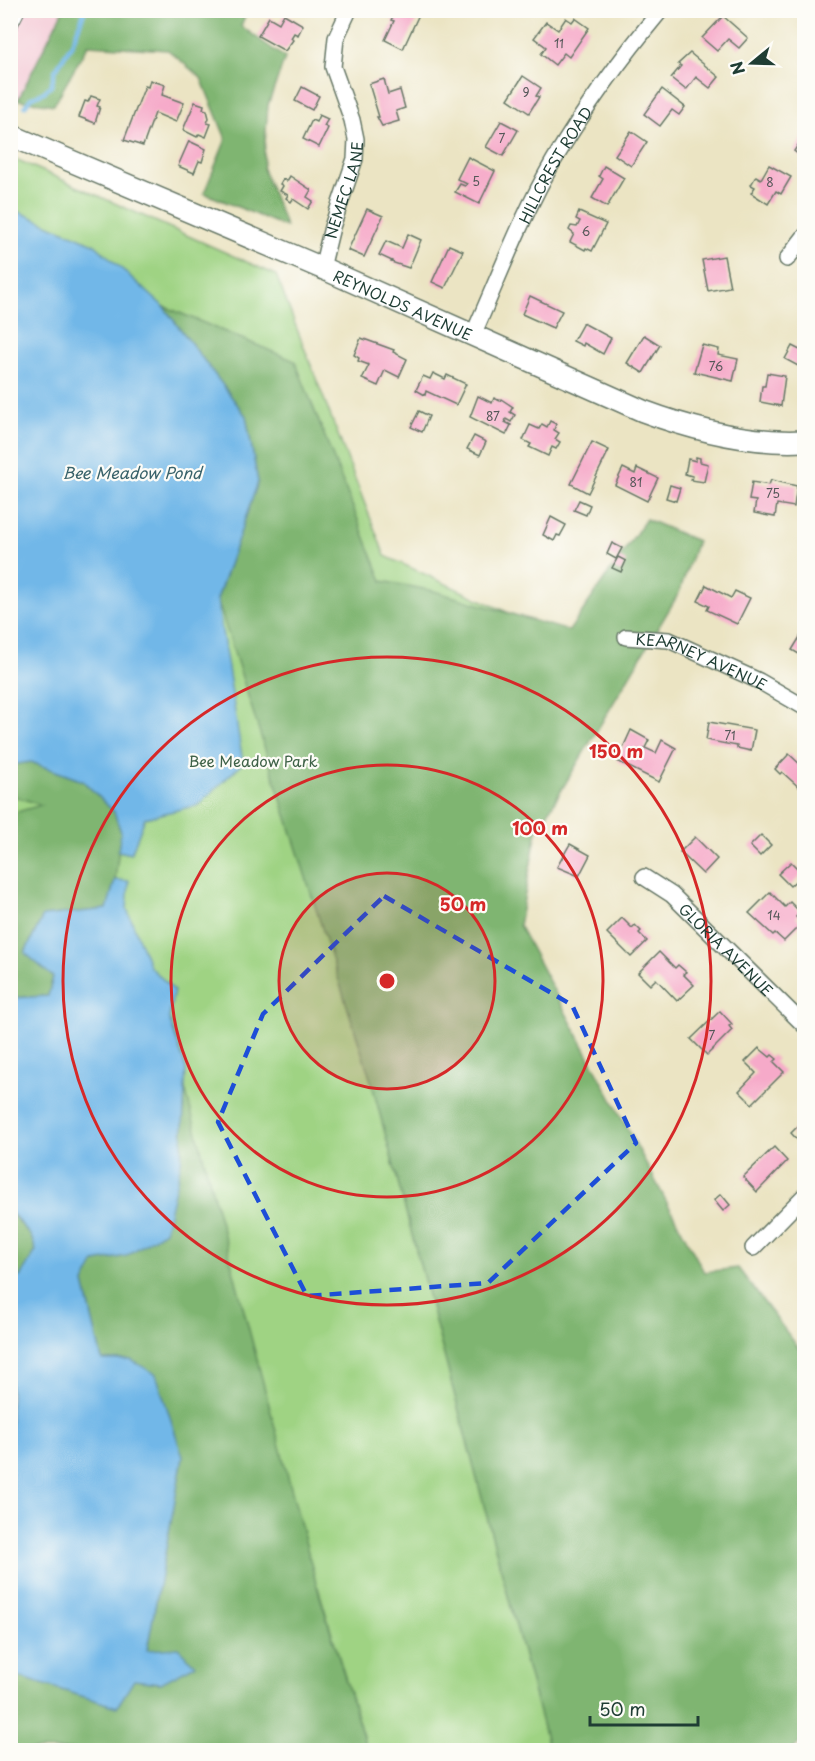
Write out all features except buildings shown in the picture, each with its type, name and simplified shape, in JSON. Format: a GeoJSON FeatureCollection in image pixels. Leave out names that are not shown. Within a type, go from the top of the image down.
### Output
{"type":"FeatureCollection","features":[{"type":"Feature","properties":{"kind":"street","name":"NEMEC LANE"},"geometry":{"type":"LineString","coordinates":[[322,268],[355,159],[352,120],[333,67],[336,38],[348,10]]}},
{"type":"Feature","properties":{"kind":"street","name":"HILLCREST ROAD"},"geometry":{"type":"LineString","coordinates":[[473,335],[523,223],[554,161],[638,37],[661,10]]}},
{"type":"Feature","properties":{"kind":"street","name":"REYNOLDS AVENUE"},"geometry":{"type":"LineString","coordinates":[[10,135],[322,268],[614,399],[680,424],[719,434],[804,441]]}},
{"type":"Feature","properties":{"kind":"street"},"geometry":{"type":"LineString","coordinates":[[787,259],[804,237]]}},
{"type":"Feature","properties":{"kind":"street","name":"KEARNEY AVENUE"},"geometry":{"type":"LineString","coordinates":[[626,637],[669,640],[759,681],[804,707]]}},
{"type":"Feature","properties":{"kind":"street","name":"GLORIA AVENUE"},"geometry":{"type":"LineString","coordinates":[[644,877],[672,895],[804,1025]]}},
{"type":"Feature","properties":{"kind":"street"},"geometry":{"type":"LineString","coordinates":[[753,1248],[804,1196]]}},
{"type":"Feature","properties":{"kind":"lane"},"geometry":{"type":"LineString","coordinates":[[10,32],[21,10]]}},
{"type":"Feature","properties":{"kind":"highlighted area"},"geometry":{"type":"Polygon","coordinates":[[[384,896],[572,1005],[636,1143],[488,1283],[307,1296],[218,1122],[263,1014],[384,896]]]}},
{"type":"Feature","properties":{"kind":"shaded area"},"geometry":{"type":"Polygon","coordinates":[[[10,11],[63,11],[18,100],[11,99],[10,11]]]}},
{"type":"Feature","properties":{"kind":"green space"},"geometry":{"type":"Polygon","coordinates":[[[63,10],[247,11],[241,26],[285,58],[268,105],[263,169],[286,227],[204,193],[226,139],[201,78],[168,50],[88,45],[54,105],[18,100],[63,10]]]}},
{"type":"Feature","properties":{"kind":"green space","name":"Bee Meadow Park"},"geometry":{"type":"Polygon","coordinates":[[[11,157],[276,275],[385,556],[579,645],[370,1076],[549,1750],[367,1750],[318,1587],[11,1750],[11,157]]]}},
{"type":"Feature","properties":{"kind":"green space"},"geometry":{"type":"Polygon","coordinates":[[[163,306],[295,361],[382,581],[434,591],[569,631],[646,519],[697,541],[679,593],[537,831],[519,925],[704,1272],[738,1268],[804,1355],[804,1739],[792,1750],[549,1750],[372,1084],[217,599],[258,482],[246,416],[163,306]]]}},
{"type":"Feature","properties":{"kind":"green space"},"geometry":{"type":"Polygon","coordinates":[[[31,762],[83,781],[114,811],[121,832],[115,880],[107,909],[43,916],[25,952],[53,977],[48,996],[11,998],[10,814],[41,805],[11,795],[11,765],[31,762]]]}},
{"type":"Feature","properties":{"kind":"green space"},"geometry":{"type":"Polygon","coordinates":[[[185,1088],[317,1586],[367,1750],[11,1750],[10,1667],[16,1676],[161,1683],[147,1650],[183,1457],[131,1360],[102,1360],[84,1283],[94,1262],[126,1256],[181,1163],[185,1088]]]}},
{"type":"Feature","properties":{"kind":"green space"},"geometry":{"type":"Polygon","coordinates":[[[10,1212],[31,1236],[36,1251],[20,1277],[11,1278],[10,1212]]]}},
{"type":"Feature","properties":{"kind":"water","name":"Bee Meadow Pond"},"geometry":{"type":"Polygon","coordinates":[[[10,208],[94,244],[163,306],[246,416],[258,482],[217,599],[243,763],[198,805],[145,818],[131,854],[118,851],[121,832],[114,812],[83,781],[31,762],[11,765],[10,208]]]}},
{"type":"Feature","properties":{"kind":"water"},"geometry":{"type":"Polygon","coordinates":[[[115,880],[129,881],[127,909],[150,967],[174,990],[169,1018],[186,1068],[181,1163],[165,1231],[126,1256],[95,1262],[84,1283],[102,1360],[131,1360],[156,1374],[183,1457],[147,1650],[178,1648],[195,1665],[161,1683],[134,1680],[117,1707],[16,1676],[10,1667],[11,1278],[20,1277],[36,1251],[31,1236],[11,1212],[11,998],[48,996],[53,977],[25,953],[43,916],[107,909],[115,880]]]}},
{"type":"Feature","properties":{"kind":"waterway"},"geometry":{"type":"LineString","coordinates":[[25,106],[31,98],[51,86],[55,71],[72,44],[85,10]]}}]}
